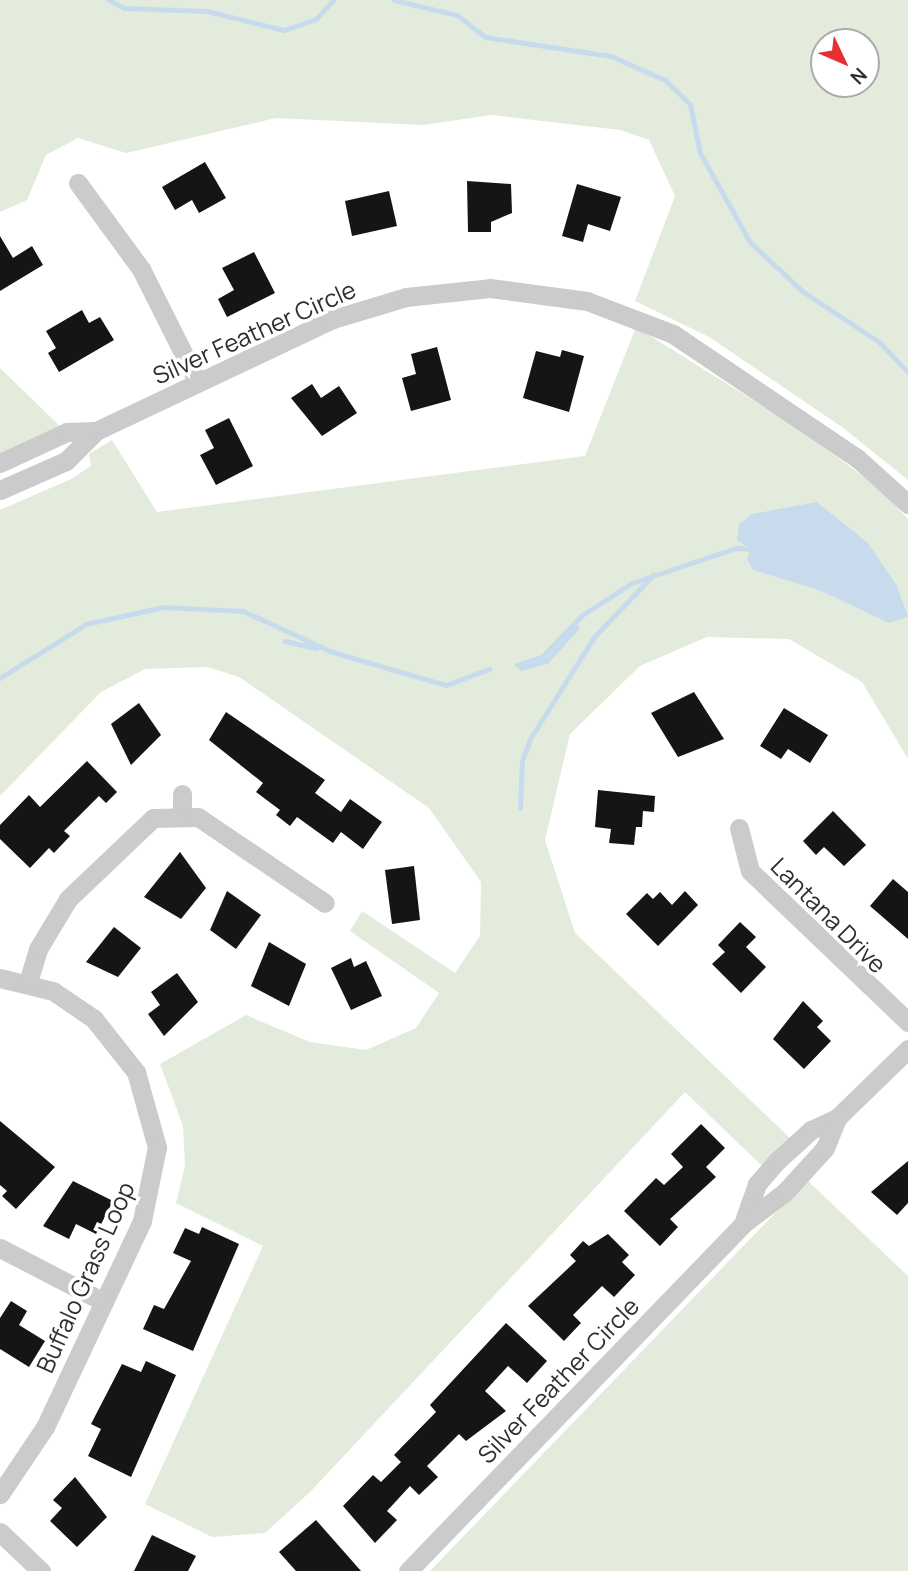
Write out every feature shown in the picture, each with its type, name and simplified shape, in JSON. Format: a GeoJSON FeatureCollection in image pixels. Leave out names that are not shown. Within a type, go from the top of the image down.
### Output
{"type":"FeatureCollection","features":[{"type":"Feature","properties":{"kind":"street"},"geometry":{"type":"LineString","coordinates":[[78,183],[141,269],[198,383]]}},
{"type":"Feature","properties":{"kind":"street","name":"Silver Feather Circle"},"geometry":{"type":"LineString","coordinates":[[0,490],[66,461],[96,431],[365,307],[448,290],[539,292],[587,301],[673,334],[857,458],[908,504]]}},
{"type":"Feature","properties":{"kind":"street"},"geometry":{"type":"LineString","coordinates":[[0,463],[67,432],[96,431]]}},
{"type":"Feature","properties":{"kind":"street"},"geometry":{"type":"LineString","coordinates":[[28,982],[38,949],[68,899],[139,826],[182,804],[325,903]]}},
{"type":"Feature","properties":{"kind":"street","name":"Lantana Drive"},"geometry":{"type":"LineString","coordinates":[[739,828],[750,871],[908,1022]]}},
{"type":"Feature","properties":{"kind":"street","name":"Buffalo Grass Loop"},"geometry":{"type":"LineString","coordinates":[[0,978],[28,982],[75,1004],[104,1029],[136,1072],[154,1122],[150,1199],[45,1427],[0,1494]]}},
{"type":"Feature","properties":{"kind":"street","name":"Silver Feather Circle"},"geometry":{"type":"LineString","coordinates":[[743,1224],[757,1184],[778,1160],[811,1130],[837,1118],[908,1049]]}},
{"type":"Feature","properties":{"kind":"street","name":"Silver Feather Circle"},"geometry":{"type":"LineString","coordinates":[[408,1571],[743,1224],[825,1148],[837,1118]]}},
{"type":"Feature","properties":{"kind":"street"},"geometry":{"type":"LineString","coordinates":[[0,1248],[104,1303]]}},
{"type":"Feature","properties":{"kind":"street"},"geometry":{"type":"LineString","coordinates":[[0,1532],[41,1571]]}},
{"type":"Feature","properties":{"kind":"green space"},"geometry":{"type":"Polygon","coordinates":[[[0,0],[908,0],[908,480],[842,427],[709,337],[635,301],[675,196],[649,140],[620,130],[492,115],[423,125],[276,118],[126,153],[78,138],[46,155],[27,200],[0,212],[0,0]]]}},
{"type":"Feature","properties":{"kind":"green space"},"geometry":{"type":"Polygon","coordinates":[[[636,327],[801,430],[880,489],[908,519],[908,759],[862,682],[789,639],[707,637],[640,666],[570,734],[545,840],[575,933],[791,1139],[763,1167],[685,1092],[310,1492],[265,1533],[212,1537],[145,1504],[263,1246],[176,1203],[185,1165],[183,1126],[160,1064],[246,1015],[310,1042],[366,1050],[416,1028],[439,993],[350,931],[362,911],[455,973],[480,936],[481,882],[429,808],[239,677],[207,667],[145,669],[101,692],[0,796],[0,510],[71,479],[91,466],[89,454],[112,440],[157,512],[585,456],[636,327]]]}},
{"type":"Feature","properties":{"kind":"green space"},"geometry":{"type":"Polygon","coordinates":[[[0,368],[63,429],[0,456],[0,368]]]}},
{"type":"Feature","properties":{"kind":"green space"},"geometry":{"type":"Polygon","coordinates":[[[807,1180],[908,1276],[908,1571],[430,1571],[807,1180]]]}},
{"type":"Feature","properties":{"kind":"water"},"geometry":{"type":"Polygon","coordinates":[[[817,502],[868,543],[897,586],[908,617],[889,623],[819,590],[753,570],[747,558],[751,549],[737,540],[739,524],[752,514],[817,502]]]}},
{"type":"Feature","properties":{"kind":"building"},"geometry":{"type":"Polygon","coordinates":[[[205,162],[226,198],[199,213],[192,200],[175,210],[162,187],[205,162]]]}},
{"type":"Feature","properties":{"kind":"building"},"geometry":{"type":"Polygon","coordinates":[[[467,181],[511,184],[512,213],[491,222],[491,232],[468,232],[467,181]]]}},
{"type":"Feature","properties":{"kind":"building"},"geometry":{"type":"Polygon","coordinates":[[[577,184],[621,197],[610,231],[588,224],[583,242],[562,236],[577,184]]]}},
{"type":"Feature","properties":{"kind":"building"},"geometry":{"type":"Polygon","coordinates":[[[389,191],[397,226],[352,236],[345,201],[389,191]]]}},
{"type":"Feature","properties":{"kind":"building"},"geometry":{"type":"Polygon","coordinates":[[[0,236],[13,258],[32,246],[43,265],[0,291],[0,236]]]}},
{"type":"Feature","properties":{"kind":"building"},"geometry":{"type":"Polygon","coordinates":[[[254,252],[275,293],[227,317],[218,299],[234,290],[222,268],[254,252]]]}},
{"type":"Feature","properties":{"kind":"building"},"geometry":{"type":"Polygon","coordinates":[[[82,310],[89,323],[100,317],[114,340],[59,372],[48,353],[56,348],[46,331],[82,310]]]}},
{"type":"Feature","properties":{"kind":"building"},"geometry":{"type":"Polygon","coordinates":[[[437,347],[451,400],[411,411],[402,378],[416,374],[411,354],[437,347]]]}},
{"type":"Feature","properties":{"kind":"building"},"geometry":{"type":"Polygon","coordinates":[[[562,350],[584,356],[569,412],[523,398],[536,351],[560,357],[562,350]]]}},
{"type":"Feature","properties":{"kind":"building"},"geometry":{"type":"Polygon","coordinates":[[[312,384],[321,398],[339,386],[357,413],[322,436],[291,398],[312,384]]]}},
{"type":"Feature","properties":{"kind":"building"},"geometry":{"type":"Polygon","coordinates":[[[229,418],[253,466],[216,485],[200,455],[214,448],[205,430],[229,418]]]}},
{"type":"Feature","properties":{"kind":"building"},"geometry":{"type":"Polygon","coordinates":[[[694,692],[724,739],[678,757],[651,713],[694,692]]]}},
{"type":"Feature","properties":{"kind":"building"},"geometry":{"type":"Polygon","coordinates":[[[139,703],[161,735],[131,765],[111,724],[139,703]]]}},
{"type":"Feature","properties":{"kind":"building"},"geometry":{"type":"Polygon","coordinates":[[[784,708],[828,735],[810,763],[788,749],[781,759],[760,746],[784,708]]]}},
{"type":"Feature","properties":{"kind":"building"},"geometry":{"type":"Polygon","coordinates":[[[226,712],[325,780],[315,793],[341,812],[350,799],[382,822],[363,849],[341,832],[333,843],[297,817],[290,826],[276,815],[280,810],[256,792],[263,783],[209,740],[226,712]]]}},
{"type":"Feature","properties":{"kind":"building"},"geometry":{"type":"Polygon","coordinates":[[[87,761],[117,792],[106,803],[99,796],[64,831],[70,836],[54,853],[49,848],[30,868],[0,839],[0,825],[29,795],[40,807],[87,761]]]}},
{"type":"Feature","properties":{"kind":"building"},"geometry":{"type":"Polygon","coordinates":[[[598,790],[655,796],[654,812],[643,811],[642,827],[636,827],[634,845],[609,843],[611,829],[595,827],[598,790]]]}},
{"type":"Feature","properties":{"kind":"building"},"geometry":{"type":"Polygon","coordinates":[[[833,811],[866,845],[844,866],[824,847],[816,855],[803,841],[833,811]]]}},
{"type":"Feature","properties":{"kind":"building"},"geometry":{"type":"Polygon","coordinates":[[[180,852],[206,888],[181,919],[144,897],[180,852]]]}},
{"type":"Feature","properties":{"kind":"building"},"geometry":{"type":"Polygon","coordinates":[[[414,866],[420,920],[392,924],[385,870],[414,866]]]}},
{"type":"Feature","properties":{"kind":"building"},"geometry":{"type":"Polygon","coordinates":[[[893,879],[908,892],[908,939],[870,906],[893,879]]]}},
{"type":"Feature","properties":{"kind":"building"},"geometry":{"type":"Polygon","coordinates":[[[227,891],[261,915],[236,949],[210,930],[227,891]]]}},
{"type":"Feature","properties":{"kind":"building"},"geometry":{"type":"Polygon","coordinates":[[[685,891],[698,905],[658,946],[626,914],[647,893],[653,899],[660,892],[672,905],[685,891]]]}},
{"type":"Feature","properties":{"kind":"building"},"geometry":{"type":"Polygon","coordinates":[[[740,922],[756,937],[746,947],[766,967],[741,993],[712,964],[725,952],[718,945],[740,922]]]}},
{"type":"Feature","properties":{"kind":"building"},"geometry":{"type":"Polygon","coordinates":[[[114,927],[141,948],[118,977],[86,962],[114,927]]]}},
{"type":"Feature","properties":{"kind":"building"},"geometry":{"type":"Polygon","coordinates":[[[269,942],[306,964],[289,1006],[251,986],[269,942]]]}},
{"type":"Feature","properties":{"kind":"building"},"geometry":{"type":"Polygon","coordinates":[[[351,958],[354,967],[366,961],[382,996],[351,1010],[331,968],[351,958]]]}},
{"type":"Feature","properties":{"kind":"building"},"geometry":{"type":"Polygon","coordinates":[[[177,973],[198,1002],[164,1036],[148,1014],[160,1005],[151,992],[177,973]]]}},
{"type":"Feature","properties":{"kind":"building"},"geometry":{"type":"Polygon","coordinates":[[[803,1001],[823,1021],[817,1027],[831,1041],[804,1069],[773,1039],[803,1001]]]}},
{"type":"Feature","properties":{"kind":"building"},"geometry":{"type":"Polygon","coordinates":[[[0,1121],[55,1167],[16,1209],[2,1196],[7,1191],[0,1185],[0,1121]]]}},
{"type":"Feature","properties":{"kind":"building"},"geometry":{"type":"Polygon","coordinates":[[[701,1124],[725,1148],[706,1167],[716,1177],[670,1219],[678,1227],[660,1246],[624,1211],[656,1178],[664,1185],[683,1167],[671,1154],[701,1124]]]}},
{"type":"Feature","properties":{"kind":"building"},"geometry":{"type":"Polygon","coordinates":[[[908,1161],[908,1203],[897,1215],[871,1192],[908,1161]]]}},
{"type":"Feature","properties":{"kind":"building"},"geometry":{"type":"Polygon","coordinates":[[[73,1181],[113,1201],[96,1234],[76,1224],[69,1239],[43,1226],[73,1181]]]}},
{"type":"Feature","properties":{"kind":"building"},"geometry":{"type":"Polygon","coordinates":[[[202,1227],[239,1244],[193,1351],[143,1329],[154,1305],[164,1309],[191,1261],[173,1253],[185,1228],[199,1234],[202,1227]]]}},
{"type":"Feature","properties":{"kind":"building"},"geometry":{"type":"Polygon","coordinates":[[[608,1234],[629,1255],[622,1262],[635,1275],[614,1297],[602,1286],[573,1315],[581,1323],[564,1341],[528,1306],[576,1261],[570,1255],[583,1241],[589,1246],[608,1234]]]}},
{"type":"Feature","properties":{"kind":"building"},"geometry":{"type":"Polygon","coordinates":[[[11,1301],[27,1311],[19,1325],[45,1341],[29,1367],[0,1349],[0,1318],[11,1301]]]}},
{"type":"Feature","properties":{"kind":"building"},"geometry":{"type":"Polygon","coordinates":[[[506,1323],[547,1361],[527,1383],[508,1366],[485,1391],[506,1411],[466,1441],[459,1434],[427,1466],[438,1477],[419,1495],[410,1486],[387,1511],[397,1520],[375,1543],[343,1506],[373,1475],[381,1482],[401,1462],[394,1455],[436,1412],[430,1405],[506,1323]]]}},
{"type":"Feature","properties":{"kind":"building"},"geometry":{"type":"Polygon","coordinates":[[[146,1361],[176,1375],[131,1477],[88,1456],[101,1429],[91,1424],[122,1364],[141,1372],[146,1361]]]}},
{"type":"Feature","properties":{"kind":"building"},"geometry":{"type":"Polygon","coordinates":[[[75,1477],[107,1517],[77,1547],[50,1521],[62,1508],[53,1500],[75,1477]]]}},
{"type":"Feature","properties":{"kind":"building"},"geometry":{"type":"Polygon","coordinates":[[[316,1520],[361,1571],[296,1571],[279,1552],[316,1520]]]}},
{"type":"Feature","properties":{"kind":"building"},"geometry":{"type":"Polygon","coordinates":[[[152,1535],[196,1556],[188,1571],[134,1571],[152,1535]]]}},
{"type":"Feature","properties":{"kind":"waterway"},"geometry":{"type":"LineString","coordinates":[[109,0],[124,8],[207,11],[284,30],[316,19],[333,0]]}},
{"type":"Feature","properties":{"kind":"waterway"},"geometry":{"type":"LineString","coordinates":[[394,0],[457,15],[485,37],[611,56],[665,80],[690,104],[700,153],[750,242],[802,291],[879,342],[908,372]]}},
{"type":"Feature","properties":{"kind":"waterway"},"geometry":{"type":"LineString","coordinates":[[517,665],[542,657],[582,615],[632,583],[736,548],[751,549]]}},
{"type":"Feature","properties":{"kind":"waterway"},"geometry":{"type":"LineString","coordinates":[[520,808],[522,761],[530,739],[594,637],[653,575]]}},
{"type":"Feature","properties":{"kind":"waterway"},"geometry":{"type":"LineString","coordinates":[[0,678],[86,624],[163,607],[243,611],[330,651]]}},
{"type":"Feature","properties":{"kind":"waterway"},"geometry":{"type":"LineString","coordinates":[[521,668],[546,661],[576,628]]}},
{"type":"Feature","properties":{"kind":"waterway"},"geometry":{"type":"LineString","coordinates":[[285,641],[316,648]]}},
{"type":"Feature","properties":{"kind":"waterway"},"geometry":{"type":"LineString","coordinates":[[329,651],[446,685],[489,669]]}}]}
